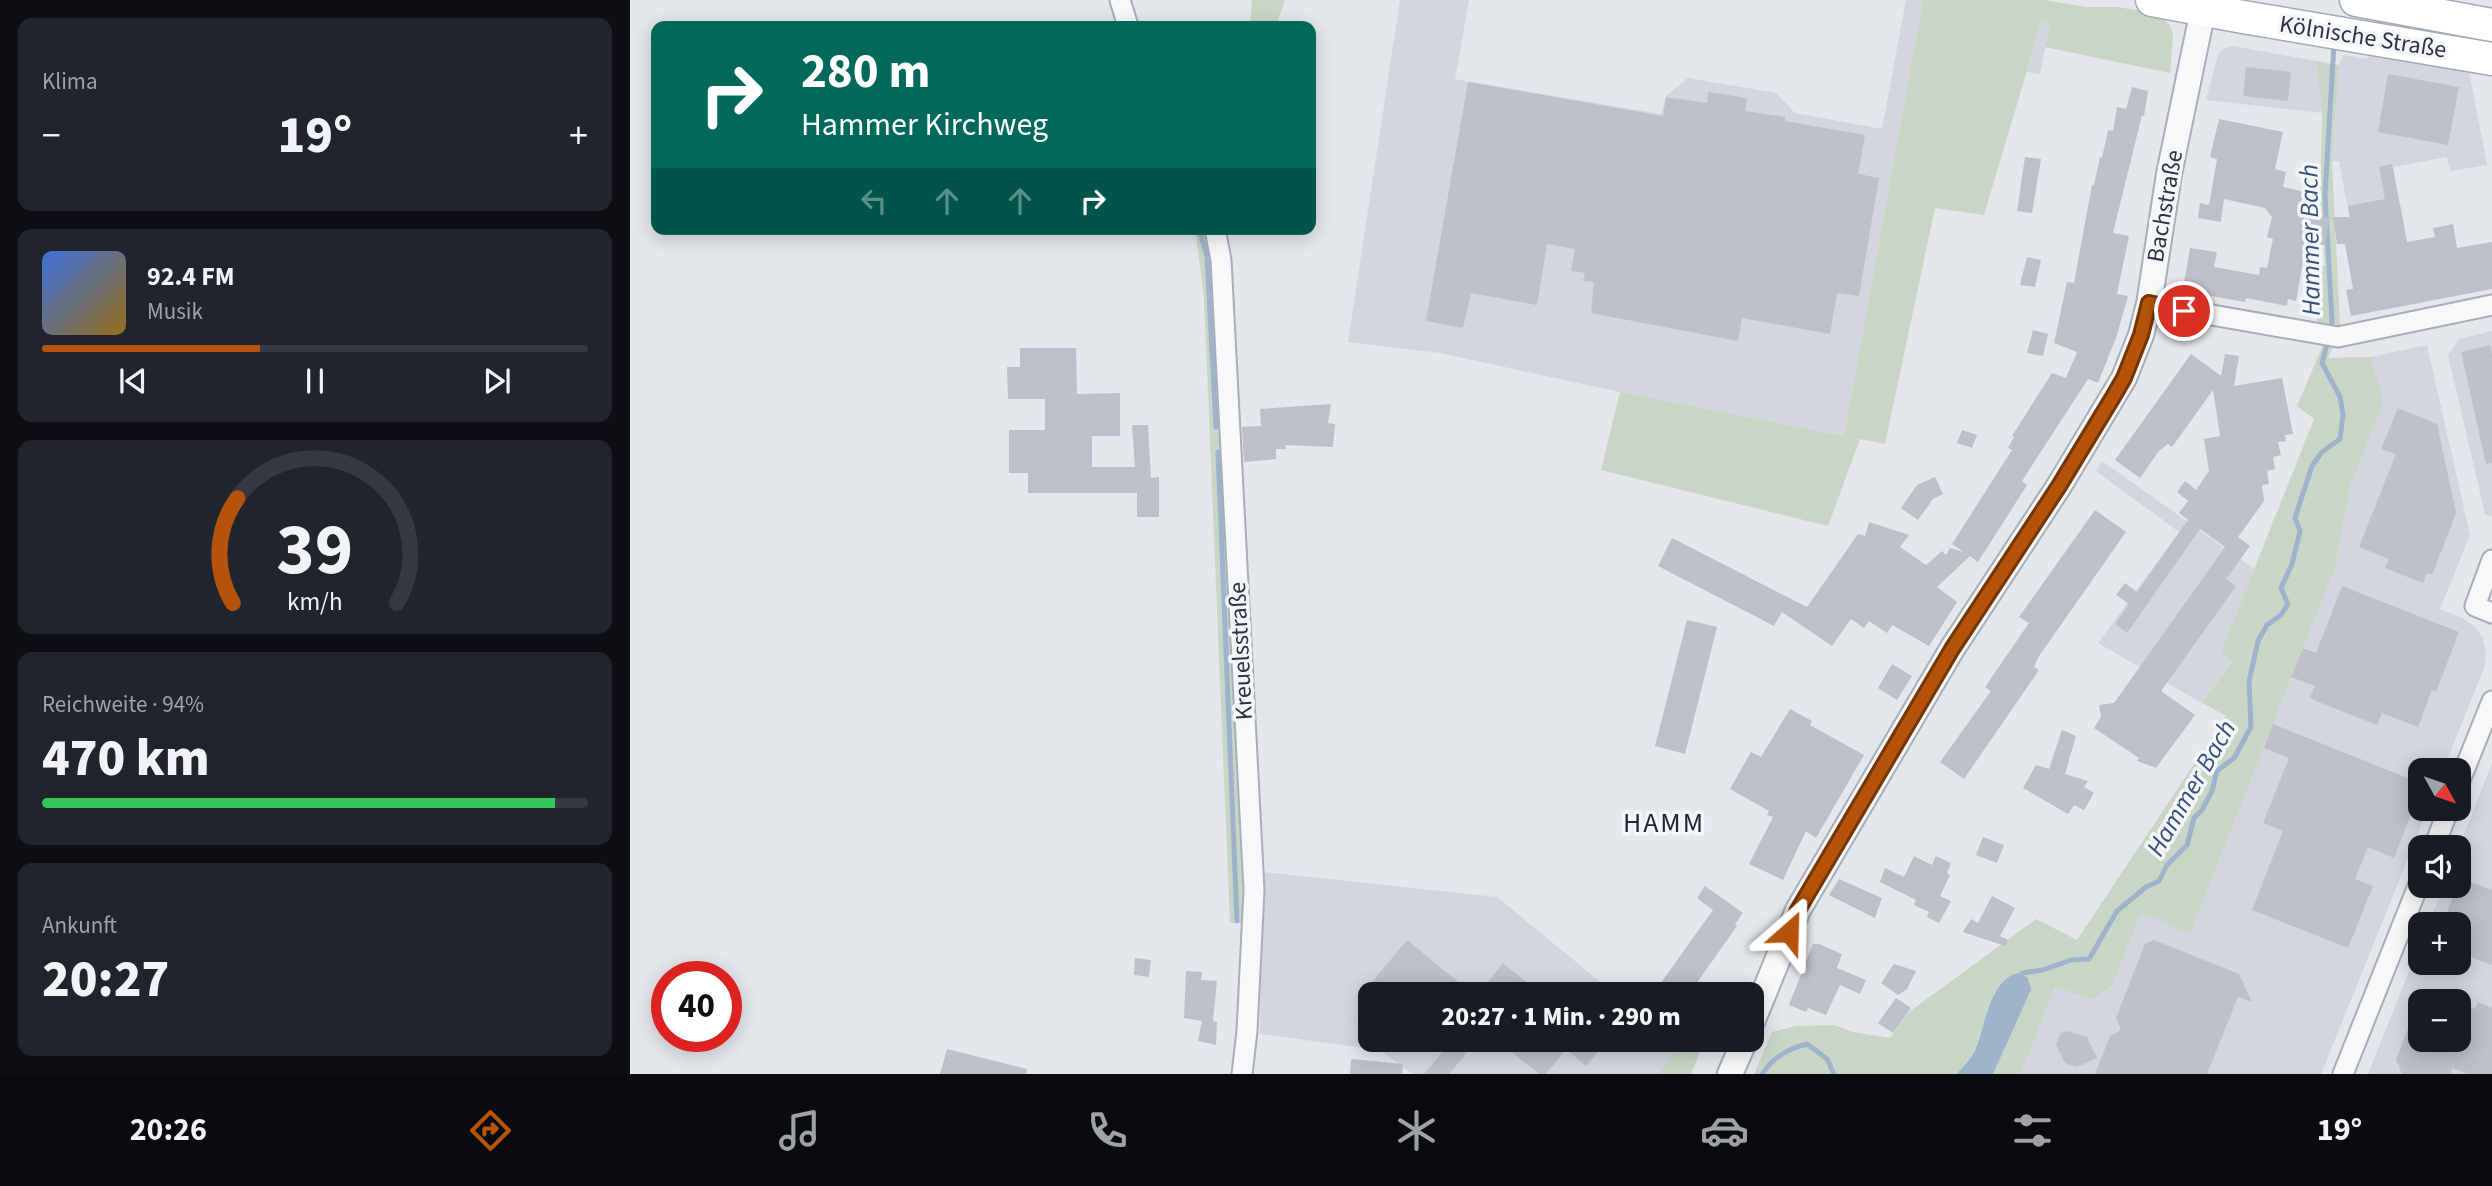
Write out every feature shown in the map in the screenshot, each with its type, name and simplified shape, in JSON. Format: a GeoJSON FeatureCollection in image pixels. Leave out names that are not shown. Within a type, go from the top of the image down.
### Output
{"type":"FeatureCollection","features":[{"type":"Feature","properties":{"kind":"main road","name":"Kölnische Straße"},"geometry":{"type":"LineString","coordinates":[[2152,0],[2204,5],[2492,59]]}},
{"type":"Feature","properties":{"kind":"main road","name":"Kölnische Straße"},"geometry":{"type":"LineString","coordinates":[[2356,0],[2492,26]]}},
{"type":"Feature","properties":{"kind":"street"},"geometry":{"type":"LineString","coordinates":[[1120,0],[1126,21]]}},
{"type":"Feature","properties":{"kind":"street","name":"Bachstraße"},"geometry":{"type":"LineString","coordinates":[[1764,993],[1798,910],[1952,649],[2059,486],[2124,378],[2141,335],[2149,303],[2169,174],[2204,5]]}},
{"type":"Feature","properties":{"kind":"street","name":"Kreuelsstraße"},"geometry":{"type":"LineString","coordinates":[[1216,235],[1221,260],[1254,890],[1248,1031],[1242,1074]]}},
{"type":"Feature","properties":{"kind":"street"},"geometry":{"type":"LineString","coordinates":[[2149,303],[2329,336],[2492,305]]}},
{"type":"Feature","properties":{"kind":"street"},"geometry":{"type":"LineString","coordinates":[[2492,560],[2475,606],[2492,613]]}},
{"type":"Feature","properties":{"kind":"street"},"geometry":{"type":"LineString","coordinates":[[2469,758],[2492,701]]}},
{"type":"Feature","properties":{"kind":"street"},"geometry":{"type":"LineString","coordinates":[[2343,1074],[2413,898]]}},
{"type":"Feature","properties":{"kind":"street"},"geometry":{"type":"LineString","coordinates":[[1730,1074],[1740,1052]]}},
{"type":"Feature","properties":{"kind":"shaded area"},"geometry":{"type":"Polygon","coordinates":[[[1400,0],[1469,0],[1455,79],[1661,114],[1666,96],[1688,78],[1776,93],[1795,113],[1882,129],[1906,0],[1923,0],[1844,436],[1440,353],[1348,342],[1400,0]]]}},
{"type":"Feature","properties":{"kind":"shaded area"},"geometry":{"type":"Polygon","coordinates":[[[2042,20],[2050,22],[2040,74],[2027,72],[2042,20]]]}},
{"type":"Feature","properties":{"kind":"shaded area"},"geometry":{"type":"Polygon","coordinates":[[[2233,46],[2316,61],[2322,113],[2206,100],[2218,55],[2223,49],[2233,46]]]}},
{"type":"Feature","properties":{"kind":"shaded area"},"geometry":{"type":"Polygon","coordinates":[[[2372,54],[2469,71],[2487,165],[2450,171],[2447,157],[2393,167],[2408,245],[2360,275],[2339,161],[2332,161],[2339,65],[2343,55],[2366,59],[2372,54]]]}},
{"type":"Feature","properties":{"kind":"shaded area"},"geometry":{"type":"Polygon","coordinates":[[[2492,331],[2492,517],[2485,514],[2448,355],[2459,339],[2492,331]]]}},
{"type":"Feature","properties":{"kind":"shaded area"},"geometry":{"type":"Polygon","coordinates":[[[2427,345],[2470,535],[2440,609],[2474,626],[2483,638],[2486,653],[2484,668],[2448,758],[2408,758],[2408,821],[2423,821],[2418,835],[2408,835],[2408,859],[2321,1074],[2021,1074],[2055,987],[2092,1000],[2112,986],[2141,913],[2190,932],[2335,568],[2350,487],[2382,402],[2371,357],[2427,345]]]}},
{"type":"Feature","properties":{"kind":"shaded area"},"geometry":{"type":"Polygon","coordinates":[[[2102,461],[2254,569],[2221,652],[2232,660],[2202,703],[2098,643],[2179,532],[2096,471],[2102,461]]]}},
{"type":"Feature","properties":{"kind":"shaded area"},"geometry":{"type":"Polygon","coordinates":[[[2492,763],[2492,1074],[2368,1074],[2408,974],[2471,975],[2471,912],[2433,912],[2439,898],[2471,898],[2471,835],[2464,835],[2492,763]]]}},
{"type":"Feature","properties":{"kind":"shaded area"},"geometry":{"type":"Polygon","coordinates":[[[1263,872],[1497,897],[1600,982],[1358,982],[1358,1047],[1260,1034],[1263,872]]]}},
{"type":"Feature","properties":{"kind":"shaded area"},"geometry":{"type":"Polygon","coordinates":[[[1383,1052],[1673,1052],[1658,1074],[1412,1074],[1383,1052]]]}},
{"type":"Feature","properties":{"kind":"green space"},"geometry":{"type":"Polygon","coordinates":[[[1252,0],[1285,0],[1278,21],[1250,21],[1252,0]]]}},
{"type":"Feature","properties":{"kind":"green space"},"geometry":{"type":"Polygon","coordinates":[[[1923,0],[2044,0],[2155,13],[2170,25],[2173,35],[2170,73],[2045,47],[2050,23],[2042,20],[1984,215],[1935,208],[1885,444],[1860,439],[1828,526],[1601,470],[1620,392],[1844,436],[1923,0]]]}},
{"type":"Feature","properties":{"kind":"green space"},"geometry":{"type":"Polygon","coordinates":[[[2241,0],[2492,41],[2492,51],[2239,3],[2241,0]]]}},
{"type":"Feature","properties":{"kind":"green space"},"geometry":{"type":"Polygon","coordinates":[[[2316,61],[2339,65],[2332,161],[2340,326],[2317,324],[2320,266],[2325,265],[2320,194],[2322,113],[2316,61]]]}},
{"type":"Feature","properties":{"kind":"green space"},"geometry":{"type":"Polygon","coordinates":[[[1196,235],[1208,235],[1217,296],[1244,923],[1230,923],[1204,297],[1196,235]]]}},
{"type":"Feature","properties":{"kind":"green space"},"geometry":{"type":"Polygon","coordinates":[[[2323,345],[2333,347],[2328,358],[2371,357],[2383,402],[2350,487],[2335,568],[2190,933],[2141,913],[2112,986],[2092,1000],[2055,987],[2021,1074],[1993,1074],[2031,990],[1995,992],[1973,1054],[1957,1074],[1754,1074],[1772,1032],[1796,1026],[1835,1025],[1853,1032],[1890,1038],[1909,1012],[2036,919],[2077,940],[2226,716],[2202,703],[2232,661],[2221,652],[2314,419],[2297,406],[2323,345]]]}},
{"type":"Feature","properties":{"kind":"green space"},"geometry":{"type":"Polygon","coordinates":[[[1674,1052],[1700,1052],[1691,1074],[1658,1074],[1674,1052]]]}},
{"type":"Feature","properties":{"kind":"water"},"geometry":{"type":"Polygon","coordinates":[[[2019,973],[2028,978],[2031,990],[1993,1074],[1957,1074],[1974,1052],[1994,994],[2009,977],[2019,973]]]}},
{"type":"Feature","properties":{"kind":"building"},"geometry":{"type":"Polygon","coordinates":[[[2246,67],[2291,72],[2288,101],[2243,96],[2246,67]]]}},
{"type":"Feature","properties":{"kind":"building"},"geometry":{"type":"Polygon","coordinates":[[[2388,74],[2459,87],[2448,145],[2378,132],[2388,74]]]}},
{"type":"Feature","properties":{"kind":"building"},"geometry":{"type":"Polygon","coordinates":[[[1468,82],[1663,116],[1666,97],[1707,103],[1708,92],[1747,98],[1745,111],[1865,135],[1858,174],[1879,178],[1859,296],[1837,293],[1830,334],[1742,318],[1738,341],[1591,313],[1594,282],[1583,281],[1585,273],[1571,271],[1575,249],[1547,244],[1537,305],[1471,293],[1463,328],[1426,321],[1468,82]]]}},
{"type":"Feature","properties":{"kind":"building"},"geometry":{"type":"Polygon","coordinates":[[[2132,87],[2148,91],[2113,233],[2129,236],[2117,294],[2128,296],[2117,335],[2098,383],[2088,379],[2022,481],[2027,485],[1978,562],[1970,556],[1937,587],[1957,602],[1929,646],[1892,625],[1887,633],[1869,621],[1864,628],[1851,619],[1832,646],[1782,612],[1774,626],[1658,566],[1672,538],[1807,607],[1858,534],[1865,536],[1869,522],[1909,535],[1900,547],[1926,565],[1942,551],[1946,555],[1950,548],[1964,552],[1952,544],[2012,450],[2008,448],[2014,437],[2012,436],[2052,373],[2066,378],[2077,352],[2054,343],[2067,282],[2074,283],[2092,185],[2108,130],[2113,131],[2117,107],[2126,109],[2132,87]]]}},
{"type":"Feature","properties":{"kind":"building"},"geometry":{"type":"Polygon","coordinates":[[[2219,119],[2283,132],[2275,169],[2286,172],[2283,187],[2319,195],[2315,218],[2330,217],[2325,245],[2320,245],[2321,266],[2303,262],[2296,301],[2288,299],[2287,306],[2246,298],[2245,302],[2200,294],[2200,298],[2182,295],[2190,248],[2217,252],[2214,267],[2259,275],[2260,267],[2267,268],[2273,239],[2267,237],[2272,217],[2265,208],[2224,199],[2221,222],[2198,218],[2200,203],[2209,205],[2217,159],[2210,157],[2219,119]]]}},
{"type":"Feature","properties":{"kind":"building"},"geometry":{"type":"Polygon","coordinates":[[[2025,157],[2041,159],[2032,213],[2017,211],[2025,157]]]}},
{"type":"Feature","properties":{"kind":"building"},"geometry":{"type":"Polygon","coordinates":[[[2392,164],[2407,242],[2435,237],[2433,228],[2453,224],[2457,248],[2492,242],[2492,289],[2351,316],[2346,290],[2353,289],[2345,244],[2337,244],[2333,217],[2350,217],[2348,206],[2385,199],[2379,167],[2392,164]]]}},
{"type":"Feature","properties":{"kind":"building"},"geometry":{"type":"Polygon","coordinates":[[[2027,257],[2041,260],[2035,287],[2020,285],[2027,257]]]}},
{"type":"Feature","properties":{"kind":"building"},"geometry":{"type":"Polygon","coordinates":[[[2033,330],[2048,334],[2043,356],[2027,353],[2033,330]]]}},
{"type":"Feature","properties":{"kind":"building"},"geometry":{"type":"Polygon","coordinates":[[[2490,345],[2492,463],[2486,464],[2461,352],[2490,345]]]}},
{"type":"Feature","properties":{"kind":"building"},"geometry":{"type":"Polygon","coordinates":[[[1020,348],[1076,348],[1077,394],[1120,393],[1120,436],[1092,436],[1092,467],[1135,467],[1132,425],[1148,425],[1151,478],[1159,477],[1159,517],[1137,517],[1137,493],[1028,493],[1028,473],[1009,473],[1009,430],[1045,430],[1045,399],[1008,399],[1007,367],[1020,367],[1020,348]]]}},
{"type":"Feature","properties":{"kind":"building"},"geometry":{"type":"Polygon","coordinates":[[[2191,354],[2221,376],[2225,354],[2239,356],[2234,386],[2282,378],[2293,434],[2285,435],[2286,441],[2278,442],[2281,455],[2273,457],[2275,469],[2267,471],[2269,484],[2262,485],[2264,501],[2238,537],[2250,546],[2226,579],[2236,586],[2161,691],[2195,715],[2156,768],[2137,761],[2139,758],[2094,728],[2101,717],[2099,705],[2114,703],[2225,547],[2200,529],[2127,633],[2115,624],[2129,604],[2116,595],[2125,583],[2137,592],[2188,520],[2179,513],[2188,501],[2177,492],[2185,481],[2196,490],[2209,471],[2204,439],[2220,436],[2213,390],[2172,447],[2168,444],[2159,451],[2140,478],[2115,460],[2191,354]]]}},
{"type":"Feature","properties":{"kind":"building"},"geometry":{"type":"Polygon","coordinates":[[[1331,404],[1328,423],[1335,424],[1333,447],[1285,445],[1286,449],[1276,449],[1276,459],[1244,462],[1242,427],[1261,426],[1260,409],[1331,404]]]}},
{"type":"Feature","properties":{"kind":"building"},"geometry":{"type":"Polygon","coordinates":[[[2398,408],[2437,424],[2456,513],[2432,575],[2427,573],[2423,583],[2385,568],[2389,559],[2359,547],[2396,454],[2381,449],[2398,408]]]}},
{"type":"Feature","properties":{"kind":"building"},"geometry":{"type":"Polygon","coordinates":[[[1962,430],[1977,435],[1972,448],[1957,443],[1962,430]]]}},
{"type":"Feature","properties":{"kind":"building"},"geometry":{"type":"Polygon","coordinates":[[[1935,477],[1943,494],[1933,499],[1918,520],[1901,508],[1917,485],[1935,477]]]}},
{"type":"Feature","properties":{"kind":"building"},"geometry":{"type":"Polygon","coordinates":[[[2095,510],[2126,532],[2039,656],[2034,667],[2039,670],[1964,779],[1940,762],[1991,691],[1985,687],[2029,623],[2019,617],[2095,510]]]}},
{"type":"Feature","properties":{"kind":"building"},"geometry":{"type":"Polygon","coordinates":[[[2342,586],[2459,632],[2436,692],[2432,690],[2418,727],[2382,713],[2377,725],[2316,701],[2310,697],[2315,686],[2291,677],[2303,648],[2316,653],[2342,586]]]}},
{"type":"Feature","properties":{"kind":"building"},"geometry":{"type":"Polygon","coordinates":[[[1687,620],[1717,627],[1685,754],[1655,746],[1687,620]]]}},
{"type":"Feature","properties":{"kind":"building"},"geometry":{"type":"Polygon","coordinates":[[[1892,664],[1912,676],[1897,700],[1878,688],[1892,664]]]}},
{"type":"Feature","properties":{"kind":"building"},"geometry":{"type":"Polygon","coordinates":[[[1790,709],[1812,721],[1810,725],[1864,755],[1816,838],[1806,831],[1783,880],[1749,864],[1773,817],[1767,815],[1769,811],[1730,789],[1751,752],[1761,757],[1790,709]]]}},
{"type":"Feature","properties":{"kind":"building"},"geometry":{"type":"Polygon","coordinates":[[[2273,724],[2408,778],[2408,821],[2394,858],[2368,847],[2355,879],[2373,886],[2348,948],[2252,910],[2283,831],[2263,823],[2289,758],[2264,748],[2273,724]]]}},
{"type":"Feature","properties":{"kind":"building"},"geometry":{"type":"Polygon","coordinates":[[[2062,730],[2076,736],[2065,774],[2088,781],[2084,787],[2094,793],[2084,810],[2074,805],[2068,814],[2023,788],[2036,765],[2049,769],[2062,730]]]}},
{"type":"Feature","properties":{"kind":"building"},"geometry":{"type":"Polygon","coordinates":[[[1983,837],[2004,845],[1997,863],[1976,855],[1983,837]]]}},
{"type":"Feature","properties":{"kind":"building"},"geometry":{"type":"Polygon","coordinates":[[[1914,856],[1932,865],[1936,856],[1951,863],[1947,873],[1950,875],[1940,896],[1951,901],[1939,923],[1927,917],[1929,912],[1914,905],[1916,900],[1880,882],[1885,868],[1904,877],[1914,856]]]}},
{"type":"Feature","properties":{"kind":"building"},"geometry":{"type":"Polygon","coordinates":[[[1839,879],[1882,898],[1875,918],[1829,895],[1839,879]]]}},
{"type":"Feature","properties":{"kind":"building"},"geometry":{"type":"Polygon","coordinates":[[[2471,882],[2492,890],[2492,965],[2471,957],[2471,912],[2447,912],[2453,898],[2471,898],[2471,882]]]}},
{"type":"Feature","properties":{"kind":"building"},"geometry":{"type":"Polygon","coordinates":[[[1705,886],[1743,913],[1735,924],[1737,926],[1697,982],[1662,982],[1713,910],[1697,898],[1705,886]]]}},
{"type":"Feature","properties":{"kind":"building"},"geometry":{"type":"Polygon","coordinates":[[[1992,896],[2015,908],[2000,936],[2008,940],[2005,946],[1963,932],[1971,919],[1978,923],[1992,896]]]}},
{"type":"Feature","properties":{"kind":"building"},"geometry":{"type":"Polygon","coordinates":[[[1407,940],[1458,982],[1372,982],[1407,940]]]}},
{"type":"Feature","properties":{"kind":"building"},"geometry":{"type":"Polygon","coordinates":[[[2154,940],[2239,974],[2252,1002],[2238,997],[2207,1074],[2095,1074],[2110,1036],[2121,1030],[2116,1018],[2145,944],[2154,940]]]}},
{"type":"Feature","properties":{"kind":"building"},"geometry":{"type":"Polygon","coordinates":[[[1813,944],[1842,954],[1837,968],[1866,980],[1860,994],[1840,985],[1826,1015],[1808,1008],[1806,1012],[1789,1005],[1813,944]]]}},
{"type":"Feature","properties":{"kind":"building"},"geometry":{"type":"Polygon","coordinates":[[[1135,958],[1151,960],[1149,977],[1134,975],[1135,958]]]}},
{"type":"Feature","properties":{"kind":"building"},"geometry":{"type":"Polygon","coordinates":[[[1503,963],[1526,982],[1488,982],[1503,963]]]}},
{"type":"Feature","properties":{"kind":"building"},"geometry":{"type":"Polygon","coordinates":[[[1894,964],[1916,971],[1907,989],[1898,995],[1881,983],[1894,964]]]}},
{"type":"Feature","properties":{"kind":"building"},"geometry":{"type":"Polygon","coordinates":[[[1186,971],[1202,972],[1201,980],[1217,981],[1213,1021],[1217,1022],[1216,1045],[1198,1041],[1202,1021],[1184,1018],[1186,971]]]}},
{"type":"Feature","properties":{"kind":"building"},"geometry":{"type":"Polygon","coordinates":[[[1896,998],[1911,1008],[1893,1033],[1878,1023],[1896,998]]]}},
{"type":"Feature","properties":{"kind":"building"},"geometry":{"type":"Polygon","coordinates":[[[2478,1002],[2492,1008],[2492,1074],[2467,1074],[2452,1068],[2451,1074],[2402,1074],[2396,1059],[2408,1029],[2408,1052],[2471,1052],[2471,1008],[2475,1009],[2478,1002]]]}},
{"type":"Feature","properties":{"kind":"building"},"geometry":{"type":"Polygon","coordinates":[[[2067,1031],[2087,1037],[2097,1058],[2077,1067],[2065,1063],[2056,1045],[2061,1033],[2067,1031]]]}},
{"type":"Feature","properties":{"kind":"building"},"geometry":{"type":"Polygon","coordinates":[[[947,1049],[1027,1069],[1026,1074],[940,1074],[947,1049]]]}},
{"type":"Feature","properties":{"kind":"building"},"geometry":{"type":"Polygon","coordinates":[[[1442,1052],[1467,1052],[1449,1074],[1424,1074],[1442,1052]]]}},
{"type":"Feature","properties":{"kind":"building"},"geometry":{"type":"Polygon","coordinates":[[[1512,1052],[1564,1052],[1546,1074],[1539,1074],[1512,1052]]]}},
{"type":"Feature","properties":{"kind":"building"},"geometry":{"type":"Polygon","coordinates":[[[1570,1052],[1597,1052],[1586,1066],[1570,1052]]]}},
{"type":"Feature","properties":{"kind":"building"},"geometry":{"type":"Polygon","coordinates":[[[1351,1059],[1403,1064],[1402,1074],[1350,1074],[1351,1059]]]}},
{"type":"Feature","properties":{"kind":"waterway","name":"Hammer Bach"},"geometry":{"type":"LineString","coordinates":[[2330,330],[2332,322],[2325,195],[2334,44]]}},
{"type":"Feature","properties":{"kind":"waterway"},"geometry":{"type":"LineString","coordinates":[[1201,235],[1207,256],[1216,427]]}},
{"type":"Feature","properties":{"kind":"waterway","name":"Hammer Bach"},"geometry":{"type":"LineString","coordinates":[[2019,981],[2022,973],[2043,970],[2071,960],[2089,959],[2117,911],[2146,887],[2159,881],[2167,865],[2187,845],[2194,818],[2202,810],[2212,791],[2217,771],[2234,758],[2251,727],[2249,682],[2258,641],[2267,625],[2281,615],[2288,604],[2281,588],[2292,564],[2300,531],[2295,518],[2312,466],[2322,452],[2340,439],[2343,414],[2340,397],[2322,363],[2328,340]]}},
{"type":"Feature","properties":{"kind":"waterway"},"geometry":{"type":"LineString","coordinates":[[1218,452],[1237,921]]}},
{"type":"Feature","properties":{"kind":"waterway","name":"Hammer Bach"},"geometry":{"type":"LineString","coordinates":[[1762,1074],[1782,1054],[1807,1044],[1827,1059],[1834,1074]]}},
{"type":"Feature","properties":{"kind":"district","name":"HAMM"},"geometry":{"type":"Point","coordinates":[1664,823]}},
{"type":"Feature","properties":{"kind":"route"},"geometry":{"type":"LineString","coordinates":[[1789,932],[1798,910],[1952,649],[2103,415],[2124,378],[2141,335],[2149,303],[2184,311]]}}]}
